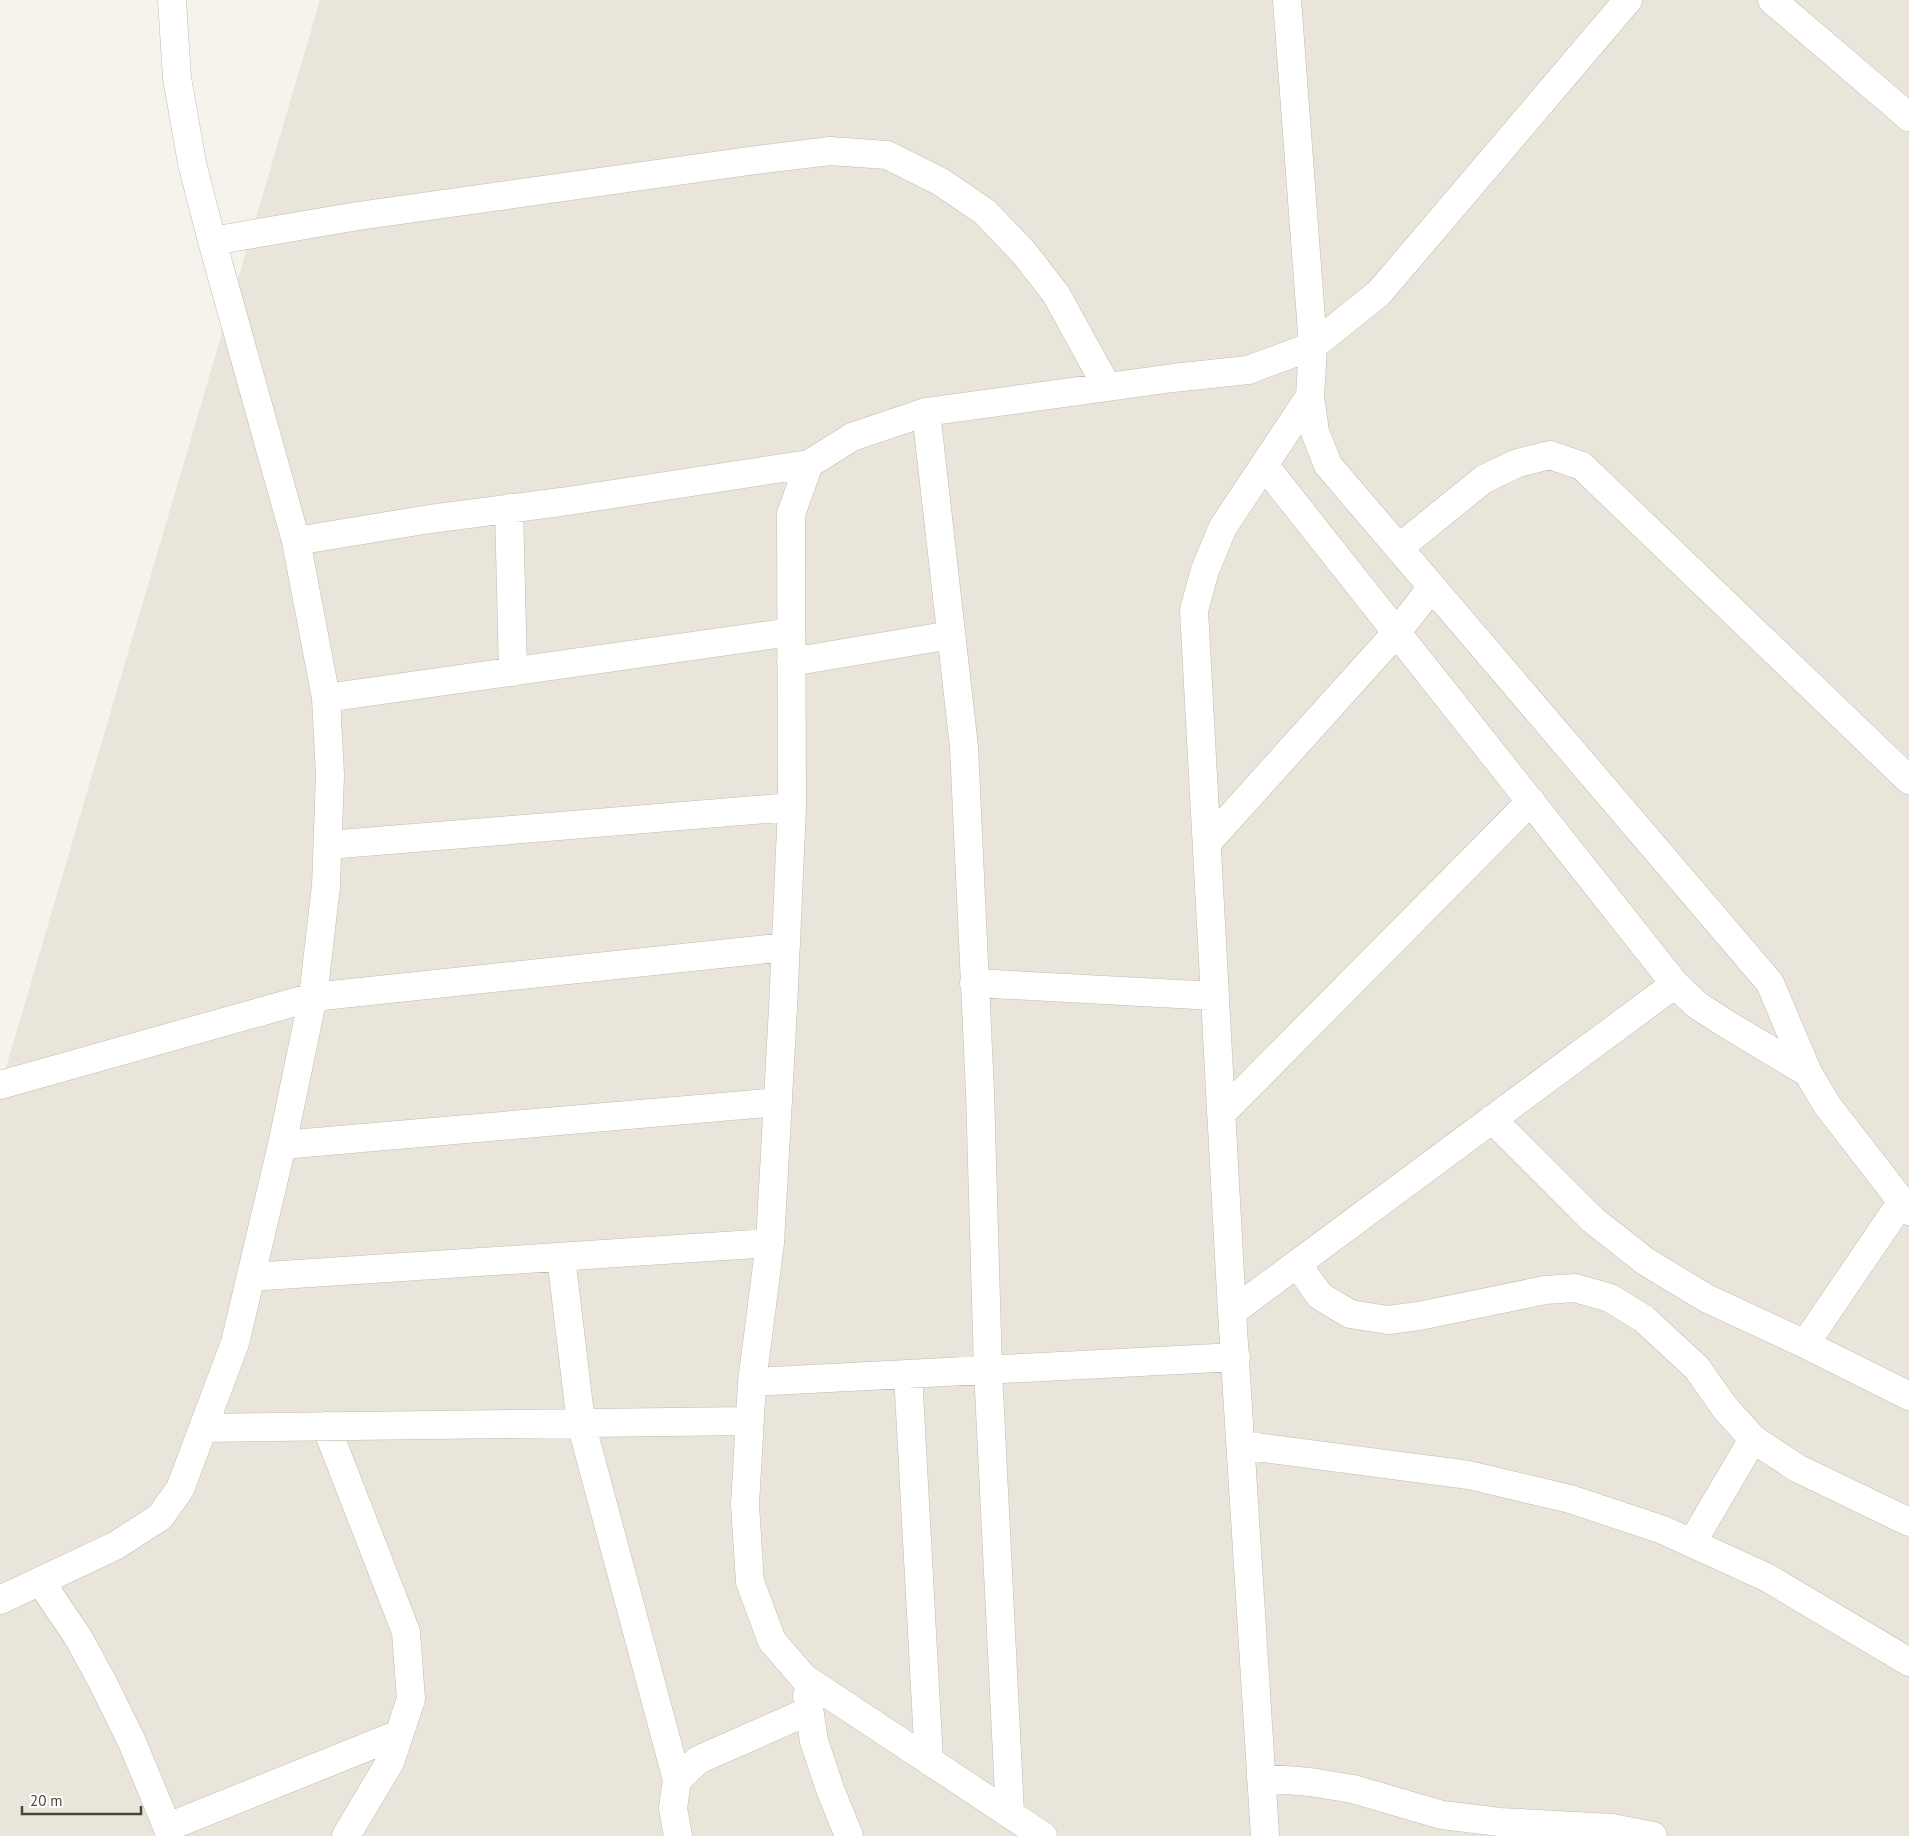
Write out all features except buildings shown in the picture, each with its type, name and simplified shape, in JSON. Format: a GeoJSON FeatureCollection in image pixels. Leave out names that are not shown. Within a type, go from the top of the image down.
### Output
{"type":"FeatureCollection","features":[{"type":"Feature","properties":{"kind":"street"},"geometry":{"type":"LineString","coordinates":[[0,1600],[115,1546],[160,1517],[180,1489],[235,1343],[251,1277],[282,1146],[313,997],[326,886],[330,775],[326,698],[296,540],[192,163],[177,78],[172,0]]}},
{"type":"Feature","properties":{"kind":"street"},"geometry":{"type":"LineString","coordinates":[[1287,0],[1313,346],[1310,396],[1315,432],[1328,465],[1770,983],[1808,1073],[1827,1105],[1905,1207],[1805,1344]]}},
{"type":"Feature","properties":{"kind":"street"},"geometry":{"type":"LineString","coordinates":[[296,540],[809,464],[852,437],[926,412],[1248,370],[1313,346],[1379,293],[1628,0]]}},
{"type":"Feature","properties":{"kind":"street"},"geometry":{"type":"LineString","coordinates":[[1772,0],[1909,117]]}},
{"type":"Feature","properties":{"kind":"street"},"geometry":{"type":"LineString","coordinates":[[212,241],[358,216],[756,160],[830,151],[887,155],[941,182],[985,212],[1024,253],[1056,294],[1107,387]]}},
{"type":"Feature","properties":{"kind":"street"},"geometry":{"type":"LineString","coordinates":[[1265,1836],[1232,1312],[1194,610],[1205,570],[1223,528],[1310,396]]}},
{"type":"Feature","properties":{"kind":"street"},"geometry":{"type":"LineString","coordinates":[[926,412],[964,747],[980,1092],[988,1370],[1010,1814]]}},
{"type":"Feature","properties":{"kind":"street"},"geometry":{"type":"LineString","coordinates":[[1399,548],[1484,478],[1518,463],[1550,455],[1582,466],[1909,780]]}},
{"type":"Feature","properties":{"kind":"street"},"geometry":{"type":"LineString","coordinates":[[809,464],[791,514],[792,807],[770,1243],[752,1382],[745,1505],[750,1582],[772,1640],[804,1678],[1043,1836]]}},
{"type":"Feature","properties":{"kind":"street"},"geometry":{"type":"LineString","coordinates":[[1264,465],[1675,984],[1697,1005],[1728,1026],[1808,1073]]}},
{"type":"Feature","properties":{"kind":"street"},"geometry":{"type":"LineString","coordinates":[[509,508],[513,672]]}},
{"type":"Feature","properties":{"kind":"street"},"geometry":{"type":"LineString","coordinates":[[1207,843],[1397,632],[1432,587]]}},
{"type":"Feature","properties":{"kind":"street"},"geometry":{"type":"LineString","coordinates":[[326,698],[791,632]]}},
{"type":"Feature","properties":{"kind":"street"},"geometry":{"type":"LineString","coordinates":[[791,662],[951,634]]}},
{"type":"Feature","properties":{"kind":"street"},"geometry":{"type":"LineString","coordinates":[[1221,1114],[1531,801]]}},
{"type":"Feature","properties":{"kind":"street"},"geometry":{"type":"LineString","coordinates":[[328,845],[792,807]]}},
{"type":"Feature","properties":{"kind":"street"},"geometry":{"type":"LineString","coordinates":[[0,1085],[313,997],[786,946]]}},
{"type":"Feature","properties":{"kind":"street"},"geometry":{"type":"LineString","coordinates":[[974,983],[1215,996]]}},
{"type":"Feature","properties":{"kind":"street"},"geometry":{"type":"LineString","coordinates":[[1232,1312],[1675,984]]}},
{"type":"Feature","properties":{"kind":"street"},"geometry":{"type":"LineString","coordinates":[[282,1146],[778,1102]]}},
{"type":"Feature","properties":{"kind":"street"},"geometry":{"type":"LineString","coordinates":[[1492,1119],[1593,1220],[1645,1262],[1706,1298],[1805,1344],[1909,1396]]}},
{"type":"Feature","properties":{"kind":"street"},"geometry":{"type":"LineString","coordinates":[[251,1277],[770,1243]]}},
{"type":"Feature","properties":{"kind":"street"},"geometry":{"type":"LineString","coordinates":[[562,1257],[581,1423],[677,1780],[673,1808],[678,1836]]}},
{"type":"Feature","properties":{"kind":"street"},"geometry":{"type":"LineString","coordinates":[[1297,1264],[1320,1296],[1350,1314],[1388,1320],[1419,1316],[1545,1290],[1575,1288],[1610,1298],[1644,1319],[1697,1368],[1726,1408],[1753,1439],[1797,1468],[1909,1522]]}},
{"type":"Feature","properties":{"kind":"street"},"geometry":{"type":"LineString","coordinates":[[752,1382],[1236,1357]]}},
{"type":"Feature","properties":{"kind":"street"},"geometry":{"type":"LineString","coordinates":[[908,1374],[929,1761]]}},
{"type":"Feature","properties":{"kind":"street"},"geometry":{"type":"LineString","coordinates":[[204,1428],[750,1421]]}},
{"type":"Feature","properties":{"kind":"street"},"geometry":{"type":"LineString","coordinates":[[326,1426],[406,1632],[411,1699],[390,1762],[346,1836]]}},
{"type":"Feature","properties":{"kind":"street"},"geometry":{"type":"LineString","coordinates":[[1692,1543],[1753,1439]]}},
{"type":"Feature","properties":{"kind":"street"},"geometry":{"type":"LineString","coordinates":[[1241,1445],[1469,1475],[1570,1499],[1663,1530],[1768,1578],[1909,1662]]}},
{"type":"Feature","properties":{"kind":"street"},"geometry":{"type":"LineString","coordinates":[[40,1581],[78,1637],[103,1683],[132,1742],[169,1832],[399,1734]]}},
{"type":"Feature","properties":{"kind":"street"},"geometry":{"type":"LineString","coordinates":[[804,1678],[814,1741],[830,1789],[849,1836]]}},
{"type":"Feature","properties":{"kind":"street"},"geometry":{"type":"LineString","coordinates":[[677,1780],[698,1760],[809,1711]]}},
{"type":"Feature","properties":{"kind":"street"},"geometry":{"type":"LineString","coordinates":[[1261,1778],[1310,1782],[1353,1789],[1442,1815],[1500,1822],[1612,1828],[1654,1836]]}},
{"type":"Feature","properties":{"kind":"shaded area"},"geometry":{"type":"Polygon","coordinates":[[[320,0],[1909,0],[1909,1836],[0,1836],[0,1088],[320,0]]]}}]}
